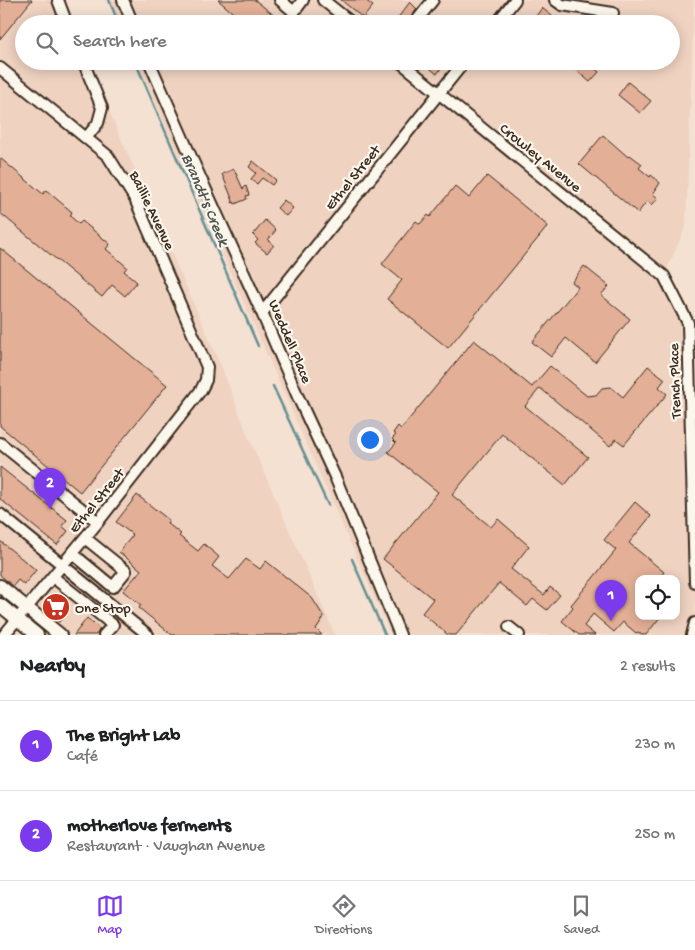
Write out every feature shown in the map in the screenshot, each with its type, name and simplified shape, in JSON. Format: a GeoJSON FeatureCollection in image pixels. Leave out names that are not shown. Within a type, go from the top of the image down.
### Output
{"type":"FeatureCollection","features":[{"type":"Feature","properties":{"kind":"main road"},"geometry":{"type":"LineString","coordinates":[[0,586],[60,635]]}},
{"type":"Feature","properties":{"kind":"main road"},"geometry":{"type":"LineString","coordinates":[[0,605],[37,635]]}},
{"type":"Feature","properties":{"kind":"street"},"geometry":{"type":"LineString","coordinates":[[58,0],[64,15]]}},
{"type":"Feature","properties":{"kind":"street"},"geometry":{"type":"LineString","coordinates":[[123,0],[129,15]]}},
{"type":"Feature","properties":{"kind":"street"},"geometry":{"type":"LineString","coordinates":[[280,0],[294,12],[303,0]]}},
{"type":"Feature","properties":{"kind":"street"},"geometry":{"type":"LineString","coordinates":[[323,0],[342,15]]}},
{"type":"Feature","properties":{"kind":"street"},"geometry":{"type":"LineString","coordinates":[[421,15],[432,0]]}},
{"type":"Feature","properties":{"kind":"street"},"geometry":{"type":"LineString","coordinates":[[503,15],[515,0]]}},
{"type":"Feature","properties":{"kind":"street"},"geometry":{"type":"LineString","coordinates":[[555,0],[562,5],[613,13]]}},
{"type":"Feature","properties":{"kind":"street","name":"Baillie Avenue"},"geometry":{"type":"LineString","coordinates":[[0,68],[108,156],[134,199],[207,367],[206,380]]}},
{"type":"Feature","properties":{"kind":"street"},"geometry":{"type":"LineString","coordinates":[[87,70],[102,108],[98,124],[87,137]]}},
{"type":"Feature","properties":{"kind":"street","name":"Weddell Place"},"geometry":{"type":"LineString","coordinates":[[153,70],[336,479],[400,635]]}},
{"type":"Feature","properties":{"kind":"street","name":"Crowley Avenue"},"geometry":{"type":"LineString","coordinates":[[410,70],[664,276]]}},
{"type":"Feature","properties":{"kind":"street","name":"Ethel Street"},"geometry":{"type":"LineString","coordinates":[[262,312],[458,70]]}},
{"type":"Feature","properties":{"kind":"street","name":"Trench Place"},"geometry":{"type":"LineString","coordinates":[[664,276],[688,323],[695,582]]}},
{"type":"Feature","properties":{"kind":"street","name":"Ethel Street"},"geometry":{"type":"LineString","coordinates":[[4,635],[98,522],[201,390],[206,380]]}},
{"type":"Feature","properties":{"kind":"street"},"geometry":{"type":"LineString","coordinates":[[0,443],[98,522]]}},
{"type":"Feature","properties":{"kind":"street"},"geometry":{"type":"LineString","coordinates":[[0,514],[148,635]]}},
{"type":"Feature","properties":{"kind":"street"},"geometry":{"type":"LineString","coordinates":[[72,553],[113,587],[120,579],[126,571],[85,538]]}},
{"type":"Feature","properties":{"kind":"street"},"geometry":{"type":"LineString","coordinates":[[53,577],[112,625],[104,635]]}},
{"type":"Feature","properties":{"kind":"street"},"geometry":{"type":"LineString","coordinates":[[692,635],[695,623]]}},
{"type":"Feature","properties":{"kind":"street"},"geometry":{"type":"LineString","coordinates":[[509,627],[519,635]]}},
{"type":"Feature","properties":{"kind":"shaded area"},"geometry":{"type":"Polygon","coordinates":[[[0,0],[60,0],[67,15],[15,15],[15,70],[91,70],[224,373],[246,431],[335,635],[45,635],[0,598],[0,0]]]}},
{"type":"Feature","properties":{"kind":"shaded area"},"geometry":{"type":"Polygon","coordinates":[[[110,0],[421,0],[431,9],[438,0],[694,0],[686,226],[664,276],[688,323],[695,442],[695,635],[391,635],[141,70],[680,70],[680,15],[117,15],[110,0]]]}},
{"type":"Feature","properties":{"kind":"building"},"geometry":{"type":"Polygon","coordinates":[[[0,0],[32,0],[20,15],[15,15],[15,21],[0,39],[0,0]]]}},
{"type":"Feature","properties":{"kind":"building"},"geometry":{"type":"Polygon","coordinates":[[[218,0],[255,0],[274,15],[236,15],[218,0]]]}},
{"type":"Feature","properties":{"kind":"building"},"geometry":{"type":"Polygon","coordinates":[[[341,0],[365,0],[373,6],[366,15],[359,15],[341,0]]]}},
{"type":"Feature","properties":{"kind":"building"},"geometry":{"type":"Polygon","coordinates":[[[410,2],[417,9],[413,15],[400,15],[410,2]]]}},
{"type":"Feature","properties":{"kind":"building"},"geometry":{"type":"Polygon","coordinates":[[[542,8],[551,15],[537,15],[542,8]]]}},
{"type":"Feature","properties":{"kind":"building"},"geometry":{"type":"Polygon","coordinates":[[[576,70],[597,70],[599,72],[590,82],[576,70]]]}},
{"type":"Feature","properties":{"kind":"building"},"geometry":{"type":"Polygon","coordinates":[[[628,82],[651,101],[640,113],[618,95],[628,82]]]}},
{"type":"Feature","properties":{"kind":"building"},"geometry":{"type":"Polygon","coordinates":[[[603,135],[628,157],[630,155],[642,164],[639,168],[660,183],[653,194],[658,198],[652,205],[647,201],[638,213],[579,164],[603,135]]]}},
{"type":"Feature","properties":{"kind":"building"},"geometry":{"type":"Polygon","coordinates":[[[0,158],[43,194],[46,190],[72,212],[70,216],[79,224],[82,221],[110,244],[106,249],[127,267],[124,271],[137,282],[125,296],[112,285],[102,297],[0,213],[0,158]]]}},
{"type":"Feature","properties":{"kind":"building"},"geometry":{"type":"Polygon","coordinates":[[[253,161],[276,180],[272,185],[262,178],[257,184],[251,179],[256,173],[249,167],[253,161]]]}},
{"type":"Feature","properties":{"kind":"building"},"geometry":{"type":"Polygon","coordinates":[[[234,169],[243,189],[246,186],[249,195],[246,196],[247,199],[235,204],[234,202],[232,203],[233,201],[222,174],[234,169]]]}},
{"type":"Feature","properties":{"kind":"building"},"geometry":{"type":"Polygon","coordinates":[[[487,176],[548,226],[448,348],[387,299],[402,280],[382,264],[416,221],[420,224],[428,215],[430,217],[455,186],[469,198],[487,176]]]}},
{"type":"Feature","properties":{"kind":"building"},"geometry":{"type":"Polygon","coordinates":[[[284,200],[293,208],[286,216],[277,208],[284,200]]]}},
{"type":"Feature","properties":{"kind":"building"},"geometry":{"type":"Polygon","coordinates":[[[265,220],[276,230],[268,240],[274,245],[267,253],[255,243],[258,240],[253,235],[265,220]]]}},
{"type":"Feature","properties":{"kind":"building"},"geometry":{"type":"Polygon","coordinates":[[[0,248],[167,385],[80,492],[0,426],[0,248]]]}},
{"type":"Feature","properties":{"kind":"building"},"geometry":{"type":"Polygon","coordinates":[[[584,266],[609,286],[601,295],[630,319],[595,362],[566,338],[551,357],[532,342],[578,287],[572,282],[584,266]]]}},
{"type":"Feature","properties":{"kind":"building"},"geometry":{"type":"Polygon","coordinates":[[[474,340],[532,387],[550,366],[587,396],[596,395],[602,388],[611,387],[623,397],[648,366],[665,379],[659,387],[667,394],[624,445],[616,439],[610,446],[540,388],[525,406],[588,457],[565,485],[502,434],[452,495],[491,527],[498,519],[529,546],[511,569],[544,595],[550,587],[560,595],[547,610],[533,599],[527,606],[499,583],[456,635],[448,635],[422,613],[433,599],[383,559],[438,492],[388,452],[396,443],[392,439],[396,435],[393,433],[398,426],[401,429],[474,340]]]}},
{"type":"Feature","properties":{"kind":"building"},"geometry":{"type":"Polygon","coordinates":[[[0,467],[67,520],[62,526],[68,531],[57,545],[0,499],[0,467]]]}},
{"type":"Feature","properties":{"kind":"building"},"geometry":{"type":"Polygon","coordinates":[[[137,495],[169,520],[167,523],[181,534],[179,536],[198,551],[204,544],[219,557],[212,566],[229,579],[246,559],[260,569],[266,561],[312,598],[324,617],[316,629],[322,635],[172,635],[139,608],[141,605],[123,591],[141,570],[119,552],[133,535],[116,522],[137,495]]]}},
{"type":"Feature","properties":{"kind":"building"},"geometry":{"type":"Polygon","coordinates":[[[635,502],[651,516],[629,543],[664,572],[662,575],[635,575],[635,620],[658,620],[646,635],[636,633],[623,622],[614,632],[593,614],[584,626],[595,635],[579,635],[562,621],[573,607],[571,605],[616,550],[604,540],[635,502]]]}},
{"type":"Feature","properties":{"kind":"building"},"geometry":{"type":"Polygon","coordinates":[[[0,541],[36,570],[24,585],[18,580],[13,586],[0,575],[0,541]]]}},
{"type":"Feature","properties":{"kind":"building","name":"One Stop"},"geometry":{"type":"Polygon","coordinates":[[[61,594],[68,600],[63,605],[69,610],[59,622],[44,609],[53,597],[56,600],[61,594]]]}},
{"type":"Feature","properties":{"kind":"building"},"geometry":{"type":"Polygon","coordinates":[[[87,618],[100,629],[96,635],[74,635],[87,618]]]}},
{"type":"Feature","properties":{"kind":"waterway","name":"Brandt's Creek"},"geometry":{"type":"LineString","coordinates":[[109,0],[115,15]]}},
{"type":"Feature","properties":{"kind":"waterway","name":"Brandt's Creek"},"geometry":{"type":"LineString","coordinates":[[139,70],[258,346]]}},
{"type":"Feature","properties":{"kind":"waterway","name":"Brandt's Creek"},"geometry":{"type":"LineString","coordinates":[[273,386],[328,505]]}},
{"type":"Feature","properties":{"kind":"waterway","name":"Brandt's Creek"},"geometry":{"type":"LineString","coordinates":[[352,559],[385,635]]}},
{"type":"Feature","properties":{"kind":"place","name":"motherlove ferments"},"geometry":{"type":"Point","coordinates":[50,509]}},
{"type":"Feature","properties":{"kind":"place","name":"One Stop"},"geometry":{"type":"Point","coordinates":[56,607]}},
{"type":"Feature","properties":{"kind":"place","name":"The Bright Lab"},"geometry":{"type":"Point","coordinates":[611,621]}}]}
